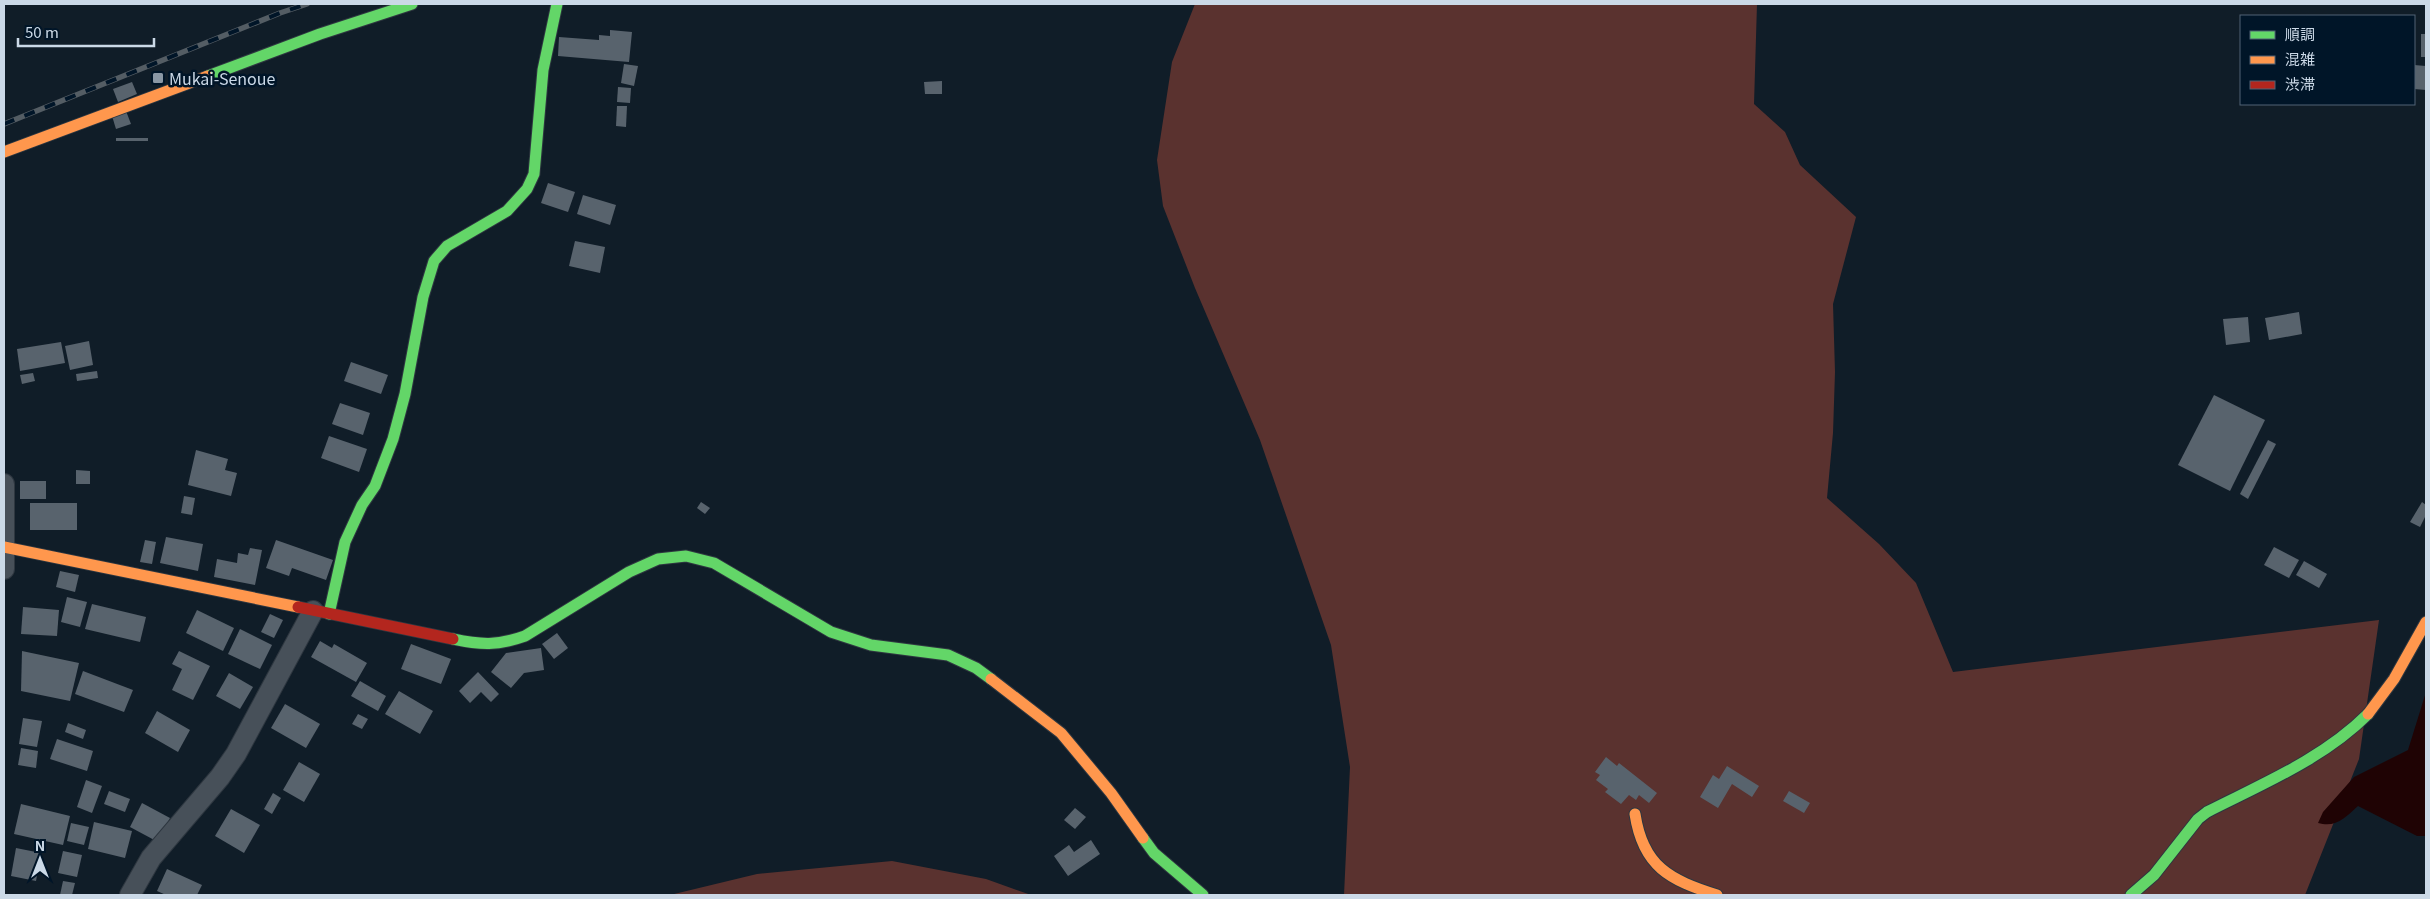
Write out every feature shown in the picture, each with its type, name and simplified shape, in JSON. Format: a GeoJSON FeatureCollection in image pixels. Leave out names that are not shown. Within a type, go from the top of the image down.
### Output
{"type":"FeatureCollection","features":[{"type":"Feature","properties":{"kind":"street"},"geometry":{"type":"LineString","coordinates":[[4,152],[310,38],[412,4]]}},
{"type":"Feature","properties":{"kind":"street"},"geometry":{"type":"LineString","coordinates":[[130,895],[151,858],[220,777],[236,754],[306,627],[321,612],[346,542],[362,505],[376,486],[393,439],[405,394],[423,298],[434,261],[447,246],[507,211],[527,189],[534,174],[543,70],[557,4]]}},
{"type":"Feature","properties":{"kind":"street"},"geometry":{"type":"LineString","coordinates":[[4,484],[4,569]]}},
{"type":"Feature","properties":{"kind":"street"},"geometry":{"type":"LineString","coordinates":[[4,547],[470,644],[491,645],[525,636],[629,572],[658,559],[686,556],[708,561],[830,632],[871,645],[948,655],[976,668],[1061,733],[1111,793],[1154,853],[1203,895]]}},
{"type":"Feature","properties":{"kind":"street"},"geometry":{"type":"LineString","coordinates":[[2131,895],[2154,875],[2198,819],[2207,812],[2281,774],[2336,741],[2357,724],[2380,700],[2426,622]]}},
{"type":"Feature","properties":{"kind":"street"},"geometry":{"type":"LineString","coordinates":[[1635,814],[1642,842],[1658,866],[1669,877],[1717,895]]}},
{"type":"Feature","properties":{"kind":"shaded area"},"geometry":{"type":"Polygon","coordinates":[[[1195,4],[1757,4],[1754,104],[1785,132],[1800,165],[1856,217],[1833,304],[1835,372],[1833,433],[1827,498],[1879,544],[1916,583],[1953,672],[2379,620],[2359,759],[2305,895],[1344,895],[1350,767],[1331,645],[1260,440],[1195,288],[1163,206],[1157,160],[1172,62],[1195,4]]]}},
{"type":"Feature","properties":{"kind":"shaded area"},"geometry":{"type":"Polygon","coordinates":[[[2426,692],[2426,836],[2417,836],[2358,806],[2340,821],[2330,824],[2318,823],[2323,812],[2354,777],[2408,750],[2426,692]]]}},
{"type":"Feature","properties":{"kind":"shaded area"},"geometry":{"type":"Polygon","coordinates":[[[892,861],[986,879],[1031,895],[670,895],[757,874],[892,861]]]}},
{"type":"Feature","properties":{"kind":"building"},"geometry":{"type":"Polygon","coordinates":[[[610,30],[632,32],[629,62],[558,56],[559,37],[599,40],[599,35],[610,36],[610,30]]]}},
{"type":"Feature","properties":{"kind":"building"},"geometry":{"type":"Polygon","coordinates":[[[2421,34],[2426,34],[2426,57],[2421,57],[2421,34]]]}},
{"type":"Feature","properties":{"kind":"building"},"geometry":{"type":"Polygon","coordinates":[[[624,64],[638,66],[634,86],[621,83],[624,64]]]}},
{"type":"Feature","properties":{"kind":"building"},"geometry":{"type":"Polygon","coordinates":[[[2415,65],[2426,66],[2426,90],[2415,89],[2415,65]]]}},
{"type":"Feature","properties":{"kind":"building"},"geometry":{"type":"Polygon","coordinates":[[[942,81],[942,94],[925,94],[924,82],[942,81]]]}},
{"type":"Feature","properties":{"kind":"building"},"geometry":{"type":"Polygon","coordinates":[[[132,82],[137,94],[118,102],[113,89],[132,82]]]}},
{"type":"Feature","properties":{"kind":"building"},"geometry":{"type":"Polygon","coordinates":[[[618,87],[631,88],[630,103],[617,102],[618,87]]]}},
{"type":"Feature","properties":{"kind":"building"},"geometry":{"type":"Polygon","coordinates":[[[617,106],[627,106],[626,127],[616,126],[617,106]]]}},
{"type":"Feature","properties":{"kind":"building"},"geometry":{"type":"Polygon","coordinates":[[[126,111],[131,124],[116,129],[112,116],[126,111]]]}},
{"type":"Feature","properties":{"kind":"building"},"geometry":{"type":"Polygon","coordinates":[[[116,138],[148,138],[148,141],[116,141],[116,138]]]}},
{"type":"Feature","properties":{"kind":"building"},"geometry":{"type":"Polygon","coordinates":[[[548,183],[575,192],[568,212],[541,203],[548,183]]]}},
{"type":"Feature","properties":{"kind":"building"},"geometry":{"type":"Polygon","coordinates":[[[583,195],[616,205],[610,225],[577,214],[583,195]]]}},
{"type":"Feature","properties":{"kind":"building"},"geometry":{"type":"Polygon","coordinates":[[[575,241],[605,247],[600,273],[569,266],[575,241]]]}},
{"type":"Feature","properties":{"kind":"building"},"geometry":{"type":"Polygon","coordinates":[[[2299,312],[2302,334],[2269,340],[2265,318],[2299,312]]]}},
{"type":"Feature","properties":{"kind":"building"},"geometry":{"type":"Polygon","coordinates":[[[2248,317],[2250,342],[2226,345],[2223,319],[2248,317]]]}},
{"type":"Feature","properties":{"kind":"building"},"geometry":{"type":"Polygon","coordinates":[[[89,341],[93,365],[70,370],[65,346],[89,341]]]}},
{"type":"Feature","properties":{"kind":"building"},"geometry":{"type":"Polygon","coordinates":[[[61,342],[65,363],[20,371],[17,349],[61,342]]]}},
{"type":"Feature","properties":{"kind":"building"},"geometry":{"type":"Polygon","coordinates":[[[351,362],[388,375],[381,394],[344,381],[351,362]]]}},
{"type":"Feature","properties":{"kind":"building"},"geometry":{"type":"Polygon","coordinates":[[[97,371],[98,378],[77,381],[76,374],[97,371]]]}},
{"type":"Feature","properties":{"kind":"building"},"geometry":{"type":"Polygon","coordinates":[[[33,373],[35,381],[22,384],[20,375],[33,373]]]}},
{"type":"Feature","properties":{"kind":"building"},"geometry":{"type":"Polygon","coordinates":[[[2214,395],[2265,420],[2230,491],[2178,465],[2214,395]]]}},
{"type":"Feature","properties":{"kind":"building"},"geometry":{"type":"Polygon","coordinates":[[[340,403],[370,413],[363,435],[332,424],[340,403]]]}},
{"type":"Feature","properties":{"kind":"building"},"geometry":{"type":"Polygon","coordinates":[[[329,436],[367,449],[359,472],[321,458],[329,436]]]}},
{"type":"Feature","properties":{"kind":"building"},"geometry":{"type":"Polygon","coordinates":[[[2268,440],[2276,444],[2248,499],[2240,494],[2268,440]]]}},
{"type":"Feature","properties":{"kind":"building"},"geometry":{"type":"Polygon","coordinates":[[[196,450],[228,459],[225,470],[237,473],[231,496],[188,485],[196,450]]]}},
{"type":"Feature","properties":{"kind":"building"},"geometry":{"type":"Polygon","coordinates":[[[76,470],[90,471],[90,484],[76,484],[76,470]]]}},
{"type":"Feature","properties":{"kind":"building"},"geometry":{"type":"Polygon","coordinates":[[[20,481],[46,481],[46,499],[20,499],[20,481]]]}},
{"type":"Feature","properties":{"kind":"building"},"geometry":{"type":"Polygon","coordinates":[[[184,496],[195,498],[192,515],[181,513],[184,496]]]}},
{"type":"Feature","properties":{"kind":"building"},"geometry":{"type":"Polygon","coordinates":[[[701,502],[710,508],[705,514],[697,508],[701,502]]]}},
{"type":"Feature","properties":{"kind":"building"},"geometry":{"type":"Polygon","coordinates":[[[2422,502],[2426,505],[2426,515],[2420,527],[2410,522],[2422,502]]]}},
{"type":"Feature","properties":{"kind":"building"},"geometry":{"type":"Polygon","coordinates":[[[30,503],[77,503],[77,530],[30,530],[30,503]]]}},
{"type":"Feature","properties":{"kind":"building"},"geometry":{"type":"Polygon","coordinates":[[[166,537],[203,544],[198,571],[160,563],[166,537]]]}},
{"type":"Feature","properties":{"kind":"building"},"geometry":{"type":"Polygon","coordinates":[[[145,540],[156,542],[152,564],[140,562],[145,540]]]}},
{"type":"Feature","properties":{"kind":"building"},"geometry":{"type":"Polygon","coordinates":[[[276,540],[333,560],[326,580],[292,568],[289,576],[266,568],[276,540]]]}},
{"type":"Feature","properties":{"kind":"building"},"geometry":{"type":"Polygon","coordinates":[[[2274,547],[2299,560],[2289,578],[2264,565],[2274,547]]]}},
{"type":"Feature","properties":{"kind":"building"},"geometry":{"type":"Polygon","coordinates":[[[250,548],[262,550],[255,585],[214,577],[217,559],[237,563],[238,553],[248,555],[250,548]]]}},
{"type":"Feature","properties":{"kind":"building"},"geometry":{"type":"Polygon","coordinates":[[[2304,561],[2327,574],[2319,588],[2296,575],[2304,561]]]}},
{"type":"Feature","properties":{"kind":"building"},"geometry":{"type":"Polygon","coordinates":[[[60,571],[79,575],[75,592],[56,587],[60,571]]]}},
{"type":"Feature","properties":{"kind":"building"},"geometry":{"type":"Polygon","coordinates":[[[67,597],[87,602],[80,627],[61,622],[67,597]]]}},
{"type":"Feature","properties":{"kind":"building"},"geometry":{"type":"Polygon","coordinates":[[[92,604],[146,617],[140,642],[85,629],[92,604]]]}},
{"type":"Feature","properties":{"kind":"building"},"geometry":{"type":"Polygon","coordinates":[[[23,607],[59,610],[57,636],[21,634],[23,607]]]}},
{"type":"Feature","properties":{"kind":"building"},"geometry":{"type":"Polygon","coordinates":[[[197,610],[234,628],[223,651],[186,633],[197,610]]]}},
{"type":"Feature","properties":{"kind":"building"},"geometry":{"type":"Polygon","coordinates":[[[270,614],[283,620],[274,638],[261,632],[270,614]]]}},
{"type":"Feature","properties":{"kind":"building"},"geometry":{"type":"Polygon","coordinates":[[[240,629],[272,645],[260,669],[228,654],[240,629]]]}},
{"type":"Feature","properties":{"kind":"building"},"geometry":{"type":"Polygon","coordinates":[[[557,633],[568,648],[554,659],[542,644],[557,633]]]}},
{"type":"Feature","properties":{"kind":"building"},"geometry":{"type":"Polygon","coordinates":[[[320,641],[332,648],[334,644],[367,663],[356,682],[311,657],[320,641]]]}},
{"type":"Feature","properties":{"kind":"building"},"geometry":{"type":"Polygon","coordinates":[[[411,644],[451,659],[441,684],[401,669],[411,644]]]}},
{"type":"Feature","properties":{"kind":"building"},"geometry":{"type":"Polygon","coordinates":[[[541,648],[544,670],[524,673],[511,688],[491,672],[506,653],[541,648]]]}},
{"type":"Feature","properties":{"kind":"building"},"geometry":{"type":"Polygon","coordinates":[[[22,651],[79,663],[70,701],[21,691],[22,651]]]}},
{"type":"Feature","properties":{"kind":"building"},"geometry":{"type":"Polygon","coordinates":[[[179,651],[210,666],[193,700],[172,690],[182,669],[172,664],[179,651]]]}},
{"type":"Feature","properties":{"kind":"building"},"geometry":{"type":"Polygon","coordinates":[[[83,671],[133,690],[124,712],[75,694],[83,671]]]}},
{"type":"Feature","properties":{"kind":"building"},"geometry":{"type":"Polygon","coordinates":[[[478,672],[499,694],[491,702],[481,692],[470,703],[459,691],[478,672]]]}},
{"type":"Feature","properties":{"kind":"building"},"geometry":{"type":"Polygon","coordinates":[[[229,673],[253,687],[240,709],[216,696],[229,673]]]}},
{"type":"Feature","properties":{"kind":"building"},"geometry":{"type":"Polygon","coordinates":[[[360,681],[386,696],[378,711],[351,696],[360,681]]]}},
{"type":"Feature","properties":{"kind":"building"},"geometry":{"type":"Polygon","coordinates":[[[399,691],[433,711],[420,734],[385,714],[399,691]]]}},
{"type":"Feature","properties":{"kind":"building"},"geometry":{"type":"Polygon","coordinates":[[[285,704],[320,724],[306,748],[271,728],[285,704]]]}},
{"type":"Feature","properties":{"kind":"building"},"geometry":{"type":"Polygon","coordinates":[[[157,711],[190,730],[178,752],[145,733],[157,711]]]}},
{"type":"Feature","properties":{"kind":"building"},"geometry":{"type":"Polygon","coordinates":[[[358,714],[368,719],[362,729],[352,724],[358,714]]]}},
{"type":"Feature","properties":{"kind":"building"},"geometry":{"type":"Polygon","coordinates":[[[23,718],[42,721],[37,747],[19,744],[23,718]]]}},
{"type":"Feature","properties":{"kind":"building"},"geometry":{"type":"Polygon","coordinates":[[[68,723],[86,730],[83,739],[65,732],[68,723]]]}},
{"type":"Feature","properties":{"kind":"building"},"geometry":{"type":"Polygon","coordinates":[[[57,739],[93,751],[87,771],[50,759],[57,739]]]}},
{"type":"Feature","properties":{"kind":"building"},"geometry":{"type":"Polygon","coordinates":[[[21,748],[38,751],[36,768],[18,765],[21,748]]]}},
{"type":"Feature","properties":{"kind":"building"},"geometry":{"type":"Polygon","coordinates":[[[1606,757],[1617,766],[1619,763],[1657,793],[1649,803],[1639,795],[1636,800],[1629,795],[1621,804],[1605,792],[1608,789],[1596,780],[1600,775],[1595,772],[1606,757]]]}},
{"type":"Feature","properties":{"kind":"building"},"geometry":{"type":"Polygon","coordinates":[[[299,762],[320,774],[304,802],[283,790],[299,762]]]}},
{"type":"Feature","properties":{"kind":"building"},"geometry":{"type":"Polygon","coordinates":[[[1727,766],[1759,786],[1752,797],[1732,784],[1718,808],[1700,797],[1713,775],[1719,779],[1727,766]]]}},
{"type":"Feature","properties":{"kind":"building"},"geometry":{"type":"Polygon","coordinates":[[[86,780],[102,786],[92,813],[77,807],[86,780]]]}},
{"type":"Feature","properties":{"kind":"building"},"geometry":{"type":"Polygon","coordinates":[[[109,791],[130,799],[125,812],[104,804],[109,791]]]}},
{"type":"Feature","properties":{"kind":"building"},"geometry":{"type":"Polygon","coordinates":[[[1789,791],[1810,803],[1804,813],[1783,801],[1789,791]]]}},
{"type":"Feature","properties":{"kind":"building"},"geometry":{"type":"Polygon","coordinates":[[[273,793],[281,798],[272,814],[264,809],[273,793]]]}},
{"type":"Feature","properties":{"kind":"building"},"geometry":{"type":"Polygon","coordinates":[[[142,803],[170,818],[158,842],[130,827],[142,803]]]}},
{"type":"Feature","properties":{"kind":"building"},"geometry":{"type":"Polygon","coordinates":[[[21,804],[70,816],[63,845],[14,834],[21,804]]]}},
{"type":"Feature","properties":{"kind":"building"},"geometry":{"type":"Polygon","coordinates":[[[1075,808],[1086,817],[1075,829],[1064,820],[1075,808]]]}},
{"type":"Feature","properties":{"kind":"building"},"geometry":{"type":"Polygon","coordinates":[[[231,809],[260,825],[244,853],[215,836],[231,809]]]}},
{"type":"Feature","properties":{"kind":"building"},"geometry":{"type":"Polygon","coordinates":[[[94,822],[132,831],[125,858],[88,849],[94,822]]]}},
{"type":"Feature","properties":{"kind":"building"},"geometry":{"type":"Polygon","coordinates":[[[71,823],[89,827],[84,845],[67,841],[71,823]]]}},
{"type":"Feature","properties":{"kind":"building"},"geometry":{"type":"Polygon","coordinates":[[[1091,840],[1100,854],[1068,876],[1054,856],[1069,845],[1074,852],[1091,840]]]}},
{"type":"Feature","properties":{"kind":"building"},"geometry":{"type":"Polygon","coordinates":[[[16,848],[41,853],[36,881],[11,876],[16,848]]]}},
{"type":"Feature","properties":{"kind":"building"},"geometry":{"type":"Polygon","coordinates":[[[63,851],[82,855],[77,877],[58,873],[63,851]]]}},
{"type":"Feature","properties":{"kind":"building"},"geometry":{"type":"Polygon","coordinates":[[[167,869],[202,885],[197,895],[166,895],[157,891],[167,869]]]}},
{"type":"Feature","properties":{"kind":"building"},"geometry":{"type":"Polygon","coordinates":[[[63,881],[75,883],[72,895],[60,895],[63,881]]]}},
{"type":"Feature","properties":{"kind":"railway"},"geometry":{"type":"LineString","coordinates":[[4,124],[280,13],[307,4]]}},
{"type":"Feature","properties":{"kind":"traffic: fast"},"geometry":{"type":"LineString","coordinates":[[208,76],[320,34],[412,4]]}},
{"type":"Feature","properties":{"kind":"traffic: fast"},"geometry":{"type":"LineString","coordinates":[[329,614],[345,542],[362,505],[375,486],[393,439],[405,394],[423,297],[434,261],[447,246],[507,211],[527,189],[534,174],[543,70],[557,4]]}},
{"type":"Feature","properties":{"kind":"traffic: fast"},"geometry":{"type":"LineString","coordinates":[[453,639],[489,644],[506,642],[525,636],[629,572],[658,559],[686,556],[714,563],[831,632],[871,645],[948,655],[976,668],[991,679]]}},
{"type":"Feature","properties":{"kind":"traffic: fast"},"geometry":{"type":"LineString","coordinates":[[2131,895],[2154,875],[2198,819],[2207,812],[2270,781],[2312,757],[2332,744],[2368,714]]}},
{"type":"Feature","properties":{"kind":"traffic: fast"},"geometry":{"type":"LineString","coordinates":[[1143,838],[1154,853],[1203,895]]}},
{"type":"Feature","properties":{"kind":"traffic: slow"},"geometry":{"type":"LineString","coordinates":[[4,152],[208,76]]}},
{"type":"Feature","properties":{"kind":"traffic: slow"},"geometry":{"type":"LineString","coordinates":[[4,547],[298,607]]}},
{"type":"Feature","properties":{"kind":"traffic: slow"},"geometry":{"type":"LineString","coordinates":[[2368,714],[2394,679],[2426,622]]}},
{"type":"Feature","properties":{"kind":"traffic: slow"},"geometry":{"type":"LineString","coordinates":[[991,679],[1061,733],[1111,793],[1143,838]]}},
{"type":"Feature","properties":{"kind":"traffic: slow"},"geometry":{"type":"LineString","coordinates":[[1635,814],[1645,847],[1661,869],[1685,883],[1717,895]]}},
{"type":"Feature","properties":{"kind":"traffic: jam"},"geometry":{"type":"LineString","coordinates":[[298,607],[453,639]]}},
{"type":"Feature","properties":{"kind":"place","name":"Mukai-Senoue"},"geometry":{"type":"Point","coordinates":[158,78]}}]}
